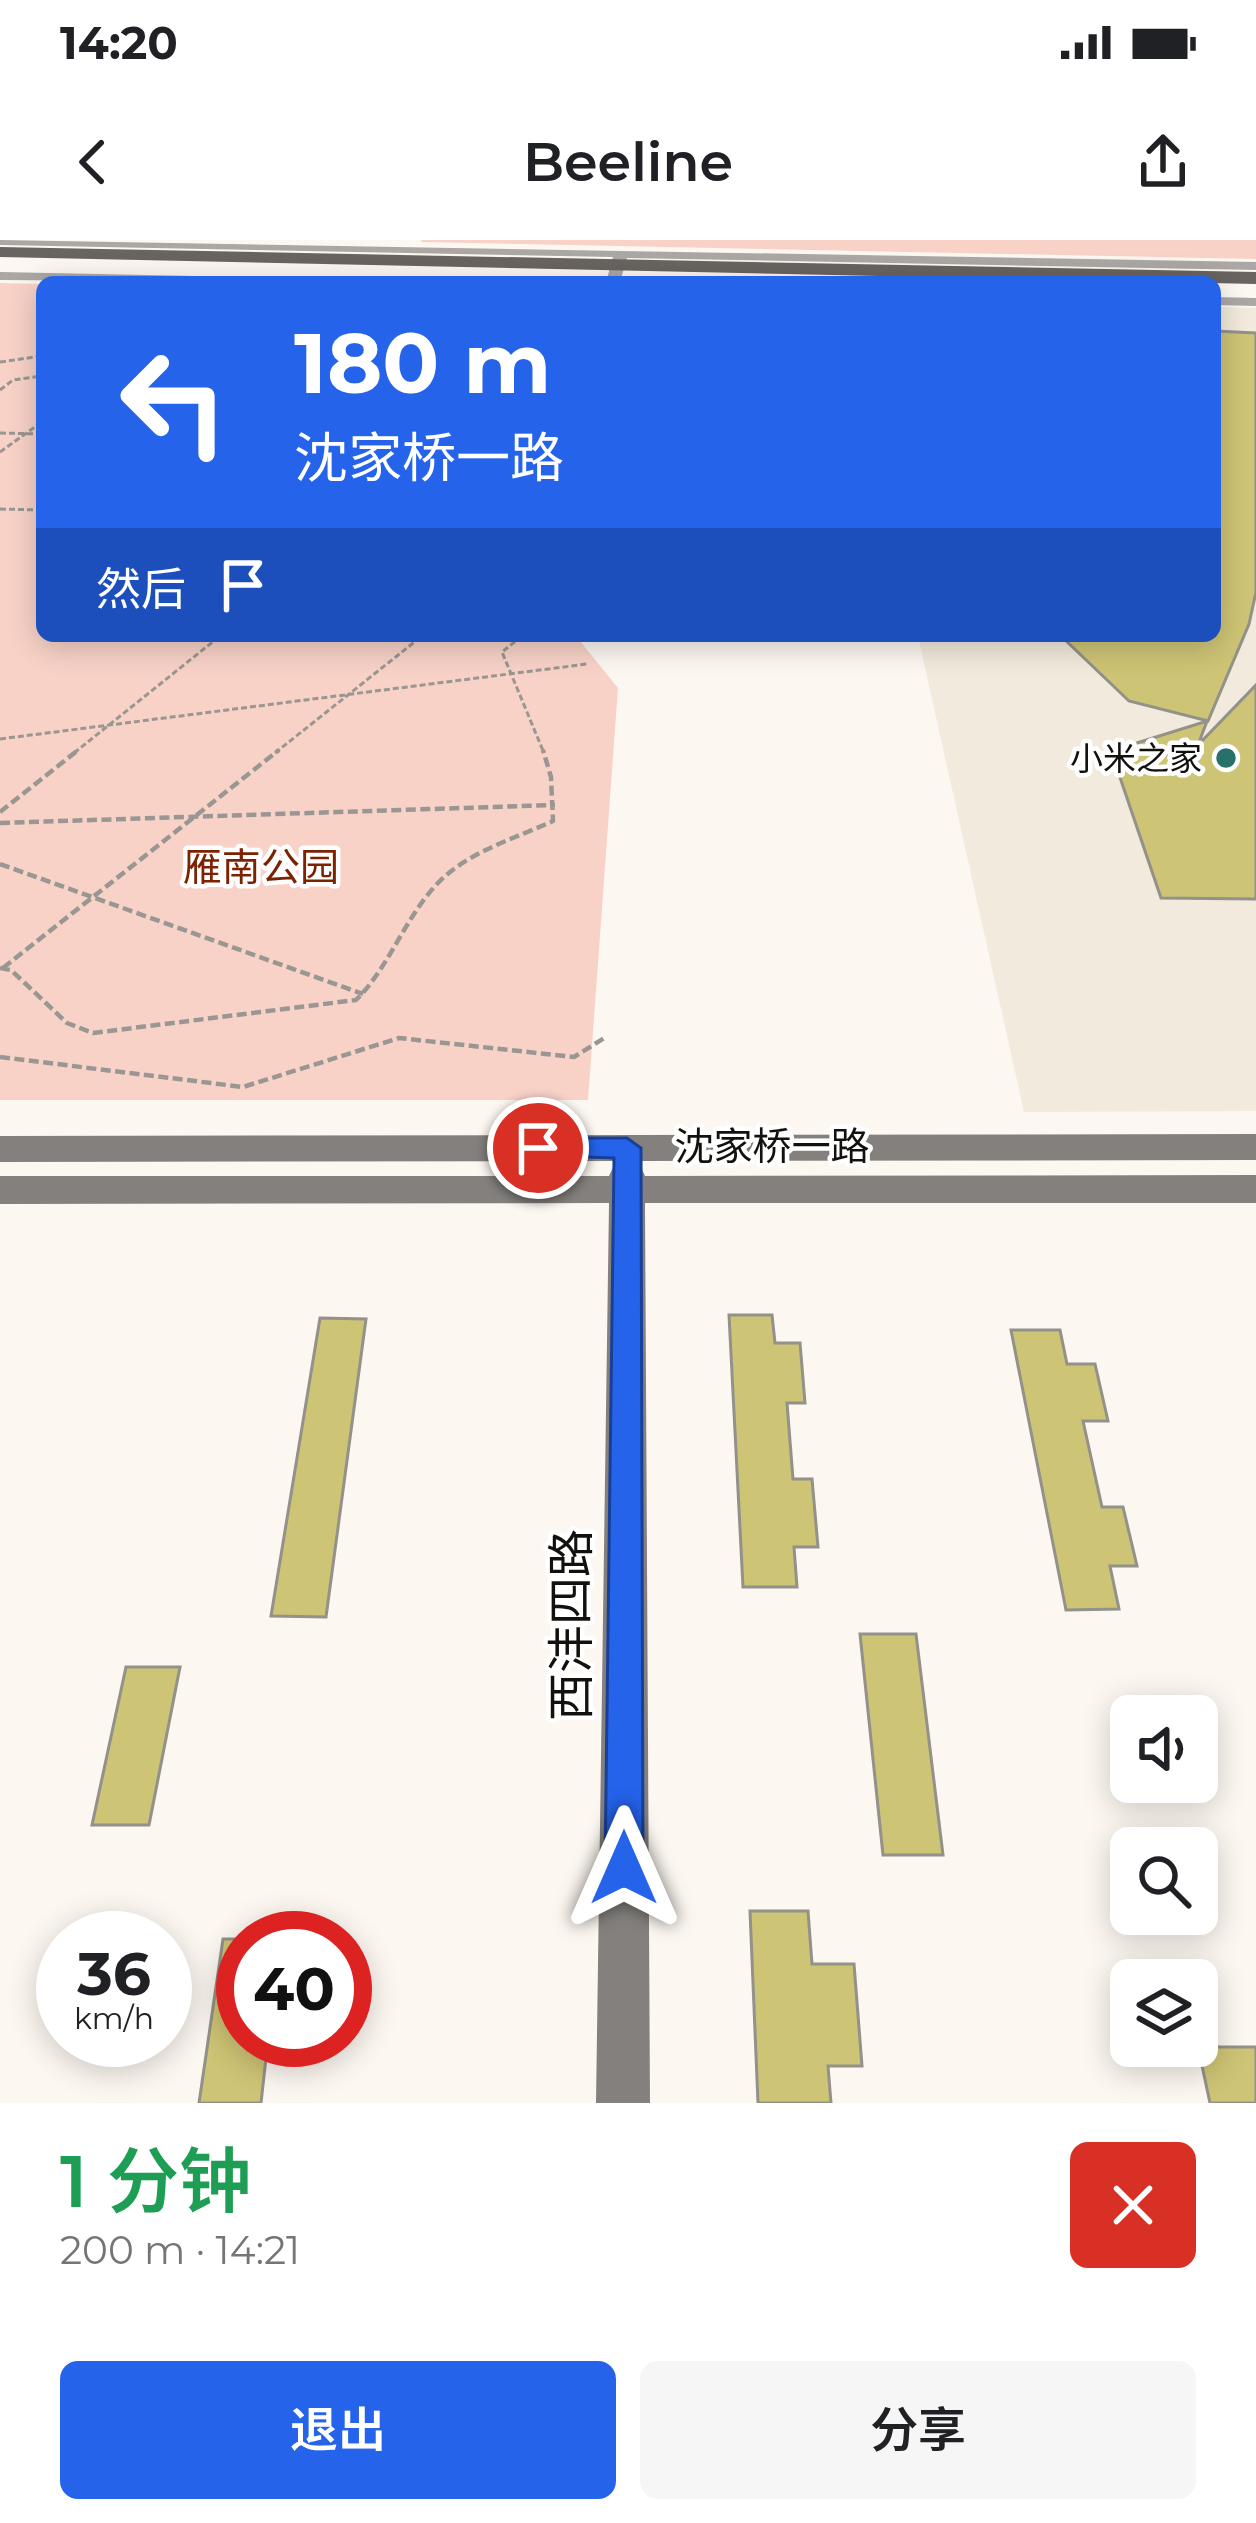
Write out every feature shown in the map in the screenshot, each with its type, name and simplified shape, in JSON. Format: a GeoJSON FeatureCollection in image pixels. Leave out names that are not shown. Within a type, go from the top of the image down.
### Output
{"type":"FeatureCollection","features":[{"type":"Feature","properties":{"kind":"main road"},"geometry":{"type":"LineString","coordinates":[[0,252],[850,276]]}},
{"type":"Feature","properties":{"kind":"main road"},"geometry":{"type":"LineString","coordinates":[[0,263],[618,269],[769,276]]}},
{"type":"Feature","properties":{"kind":"main road"},"geometry":{"type":"LineString","coordinates":[[1221,286],[1256,278]]}},
{"type":"Feature","properties":{"kind":"main road"},"geometry":{"type":"LineString","coordinates":[[1221,287],[1256,290]]}},
{"type":"Feature","properties":{"kind":"main road","name":"沈家桥一路"},"geometry":{"type":"LineString","coordinates":[[0,1190],[1256,1147]]}},
{"type":"Feature","properties":{"kind":"main road","name":"沈家桥一路"},"geometry":{"type":"LineString","coordinates":[[0,1149],[1256,1189]]}},
{"type":"Feature","properties":{"kind":"main road","name":"西沣四路"},"geometry":{"type":"LineString","coordinates":[[623,2103],[627,1170]]}},
{"type":"Feature","properties":{"kind":"street"},"geometry":{"type":"LineString","coordinates":[[0,241],[618,269],[1256,266]]}},
{"type":"Feature","properties":{"kind":"street"},"geometry":{"type":"LineString","coordinates":[[0,276],[36,277]]}},
{"type":"Feature","properties":{"kind":"street"},"geometry":{"type":"LineString","coordinates":[[1221,289],[1256,302]]}},
{"type":"Feature","properties":{"kind":"path"},"geometry":{"type":"LineString","coordinates":[[0,362],[36,358]]}},
{"type":"Feature","properties":{"kind":"path"},"geometry":{"type":"LineString","coordinates":[[22,362],[33,377]]}},
{"type":"Feature","properties":{"kind":"path"},"geometry":{"type":"LineString","coordinates":[[0,390],[14,380],[36,377]]}},
{"type":"Feature","properties":{"kind":"path"},"geometry":{"type":"LineString","coordinates":[[0,452],[36,426]]}},
{"type":"Feature","properties":{"kind":"path"},"geometry":{"type":"LineString","coordinates":[[0,434],[36,434]]}},
{"type":"Feature","properties":{"kind":"path"},"geometry":{"type":"LineString","coordinates":[[0,509],[36,510]]}},
{"type":"Feature","properties":{"kind":"path"},"geometry":{"type":"LineString","coordinates":[[0,812],[213,642]]}},
{"type":"Feature","properties":{"kind":"path"},"geometry":{"type":"LineString","coordinates":[[1,968],[414,642]]}},
{"type":"Feature","properties":{"kind":"path"},"geometry":{"type":"LineString","coordinates":[[1,968],[11,970],[67,1023],[93,1033],[356,1000],[436,885],[468,859],[553,820],[555,805],[544,750],[502,652],[514,642]]}},
{"type":"Feature","properties":{"kind":"path"},"geometry":{"type":"LineString","coordinates":[[0,739],[587,664]]}},
{"type":"Feature","properties":{"kind":"path"},"geometry":{"type":"LineString","coordinates":[[0,823],[555,805]]}},
{"type":"Feature","properties":{"kind":"path"},"geometry":{"type":"LineString","coordinates":[[0,864],[363,994]]}},
{"type":"Feature","properties":{"kind":"path"},"geometry":{"type":"LineString","coordinates":[[0,1057],[243,1087],[399,1039],[574,1057],[606,1036]]}},
{"type":"Feature","properties":{"kind":"shaded area"},"geometry":{"type":"Polygon","coordinates":[[[1221,307],[1256,308],[1256,1111],[1024,1112],[919,642],[1221,642],[1221,307]]]}},
{"type":"Feature","properties":{"kind":"green space"},"geometry":{"type":"Polygon","coordinates":[[[1256,240],[1256,259],[421,242],[1256,240]]]}},
{"type":"Feature","properties":{"kind":"green space","name":"雁南公园"},"geometry":{"type":"Polygon","coordinates":[[[0,283],[36,284],[36,642],[581,642],[618,688],[588,1100],[0,1100],[0,283]]]}},
{"type":"Feature","properties":{"kind":"building"},"geometry":{"type":"Polygon","coordinates":[[[1221,331],[1256,333],[1256,592],[1249,624],[1208,721],[1129,701],[1067,642],[1221,642],[1221,331]]]}},
{"type":"Feature","properties":{"kind":"building"},"geometry":{"type":"Polygon","coordinates":[[[1256,685],[1256,899],[1161,898],[1111,751],[1207,721],[1198,745],[1256,685]]]}},
{"type":"Feature","properties":{"kind":"building"},"geometry":{"type":"Polygon","coordinates":[[[729,1315],[772,1315],[775,1343],[800,1343],[805,1403],[787,1403],[793,1479],[812,1479],[818,1547],[794,1547],[797,1587],[743,1587],[729,1315]]]}},
{"type":"Feature","properties":{"kind":"building"},"geometry":{"type":"Polygon","coordinates":[[[320,1318],[366,1319],[326,1617],[271,1616],[320,1318]]]}},
{"type":"Feature","properties":{"kind":"building"},"geometry":{"type":"Polygon","coordinates":[[[1011,1330],[1060,1330],[1067,1364],[1095,1364],[1108,1421],[1083,1421],[1102,1507],[1123,1507],[1137,1566],[1110,1566],[1119,1609],[1066,1610],[1011,1330]]]}},
{"type":"Feature","properties":{"kind":"building"},"geometry":{"type":"Polygon","coordinates":[[[860,1634],[916,1634],[943,1855],[883,1855],[860,1634]]]}},
{"type":"Feature","properties":{"kind":"building"},"geometry":{"type":"Polygon","coordinates":[[[126,1667],[180,1667],[149,1825],[92,1825],[126,1667]]]}},
{"type":"Feature","properties":{"kind":"building"},"geometry":{"type":"Polygon","coordinates":[[[750,1911],[808,1911],[812,1964],[854,1964],[862,2066],[828,2066],[831,2103],[758,2103],[750,1911]]]}},
{"type":"Feature","properties":{"kind":"building"},"geometry":{"type":"Polygon","coordinates":[[[216,1987],[216,2067],[265,2067],[261,2103],[199,2103],[216,1987]]]}},
{"type":"Feature","properties":{"kind":"building"},"geometry":{"type":"Polygon","coordinates":[[[1218,2047],[1256,2047],[1256,2103],[1210,2103],[1202,2067],[1218,2067],[1218,2047]]]}},
{"type":"Feature","properties":{"kind":"place","name":"小米之家"},"geometry":{"type":"Point","coordinates":[1226,758]}},
{"type":"Feature","properties":{"kind":"route"},"geometry":{"type":"LineString","coordinates":[[538,1148],[627,1148],[624,1868]]}}]}
